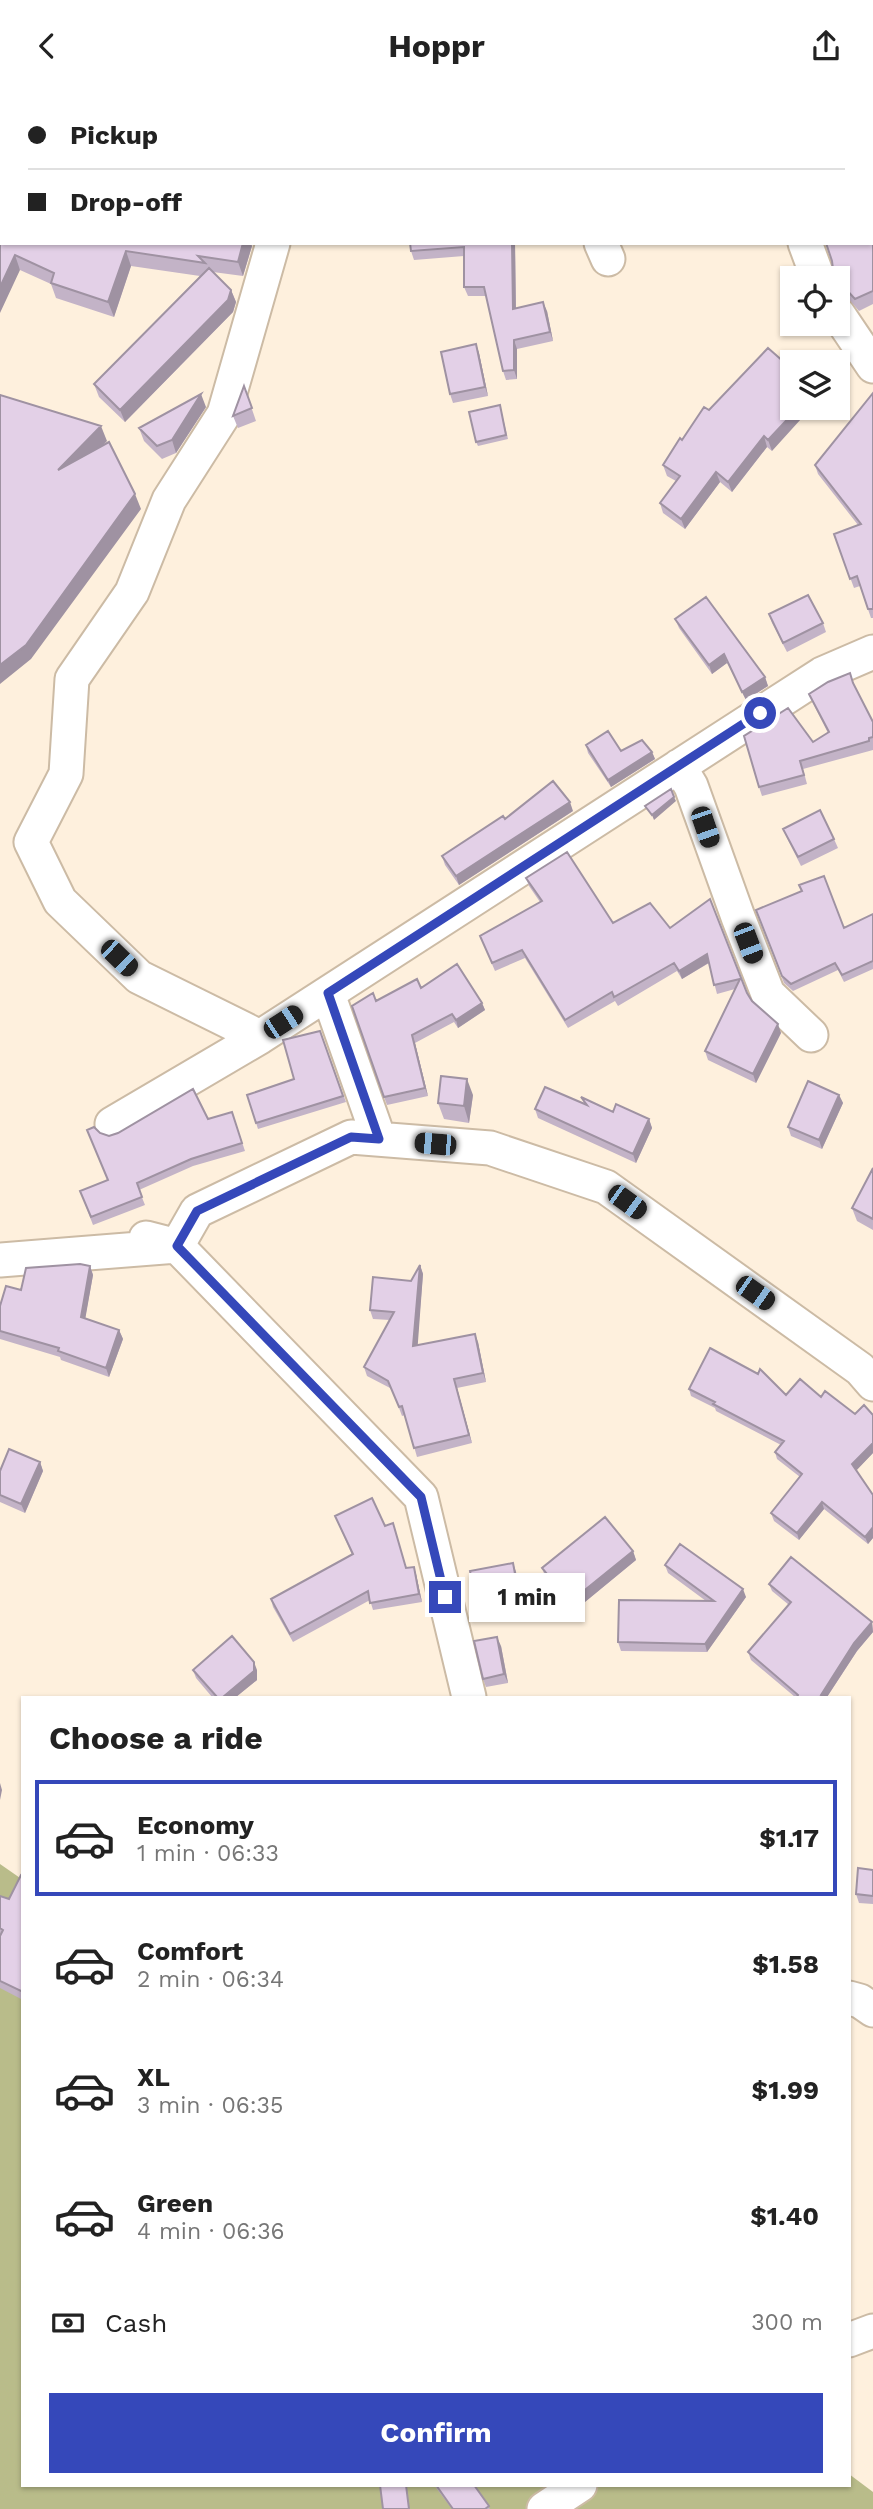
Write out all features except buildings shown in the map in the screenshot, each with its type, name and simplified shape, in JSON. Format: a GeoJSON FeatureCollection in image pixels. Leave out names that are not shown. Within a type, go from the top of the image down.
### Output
{"type":"FeatureCollection","features":[{"type":"Feature","properties":{"kind":"street"},"geometry":{"type":"LineString","coordinates":[[260,1037],[139,977],[60,901],[31,842],[66,774],[72,679],[132,592],[169,500],[224,414],[271,245]]}},
{"type":"Feature","properties":{"kind":"street"},"geometry":{"type":"LineString","coordinates":[[806,245],[814,266]]}},
{"type":"Feature","properties":{"kind":"street"},"geometry":{"type":"LineString","coordinates":[[850,332],[873,366]]}},
{"type":"Feature","properties":{"kind":"street"},"geometry":{"type":"LineString","coordinates":[[112,1124],[260,1037],[822,674],[873,652]]}},
{"type":"Feature","properties":{"kind":"street"},"geometry":{"type":"LineString","coordinates":[[679,766],[691,786],[768,994],[811,1035]]}},
{"type":"Feature","properties":{"kind":"street"},"geometry":{"type":"LineString","coordinates":[[328,993],[379,1139]]}},
{"type":"Feature","properties":{"kind":"street"},"geometry":{"type":"LineString","coordinates":[[0,1260],[162,1242],[197,1211],[351,1137],[490,1148],[606,1187],[860,1369],[873,1384]]}},
{"type":"Feature","properties":{"kind":"street"},"geometry":{"type":"LineString","coordinates":[[162,1242],[421,1497],[468,1696]]}},
{"type":"Feature","properties":{"kind":"street"},"geometry":{"type":"LineString","coordinates":[[851,1999],[873,2010]]}},
{"type":"Feature","properties":{"kind":"street"},"geometry":{"type":"LineString","coordinates":[[851,2339],[873,2331]]}},
{"type":"Feature","properties":{"kind":"street"},"geometry":{"type":"LineString","coordinates":[[544,2509],[577,2487]]}},
{"type":"Feature","properties":{"kind":"green space"},"geometry":{"type":"Polygon","coordinates":[[[0,1864],[21,1879],[21,2487],[851,2487],[851,2476],[873,2492],[873,2509],[0,2509],[0,1864]]]}},
{"type":"Feature","properties":{"kind":"route"},"geometry":{"type":"LineString","coordinates":[[445,1597],[421,1497],[177,1246],[197,1211],[351,1137],[379,1139],[328,993],[760,713]]}}]}
